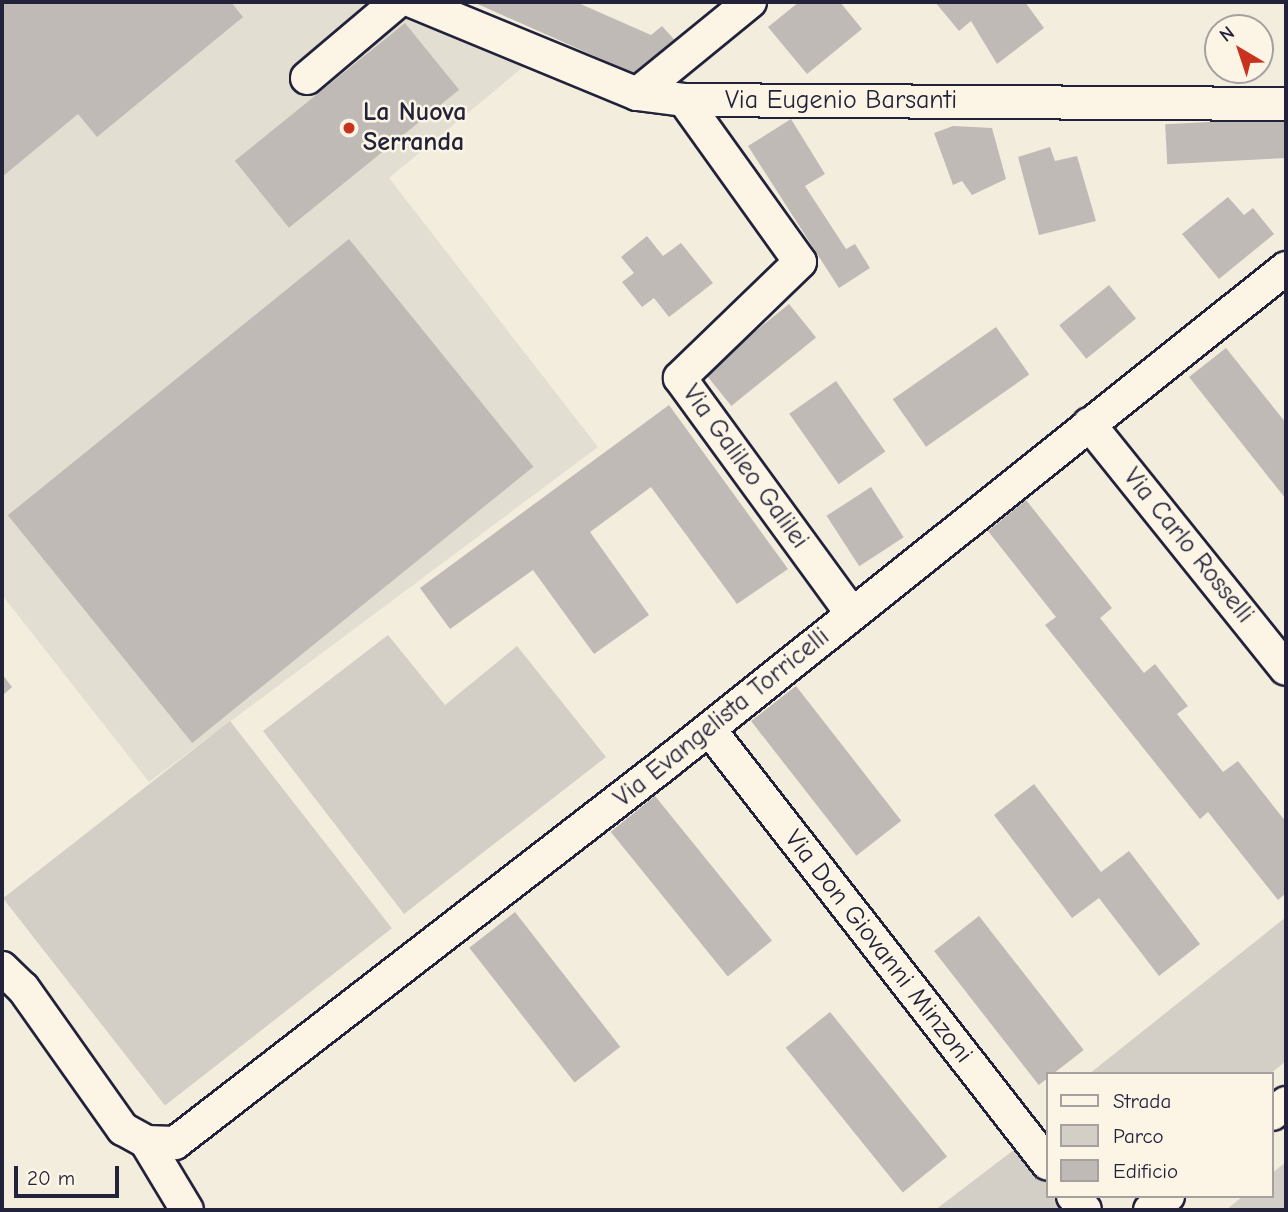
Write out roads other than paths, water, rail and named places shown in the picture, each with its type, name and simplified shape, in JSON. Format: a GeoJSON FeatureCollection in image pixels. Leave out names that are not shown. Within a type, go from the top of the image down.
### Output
{"type":"FeatureCollection","features":[{"type":"Feature","properties":{"kind":"street"},"geometry":{"type":"LineString","coordinates":[[307,78],[397,2]]}},
{"type":"Feature","properties":{"kind":"street","name":"Via Eugenio Barsanti"},"geometry":{"type":"LineString","coordinates":[[414,2],[637,94],[684,100],[1286,104]]}},
{"type":"Feature","properties":{"kind":"street"},"geometry":{"type":"LineString","coordinates":[[637,94],[750,2]]}},
{"type":"Feature","properties":{"kind":"street","name":"Via Galileo Galilei"},"geometry":{"type":"LineString","coordinates":[[684,100],[800,262],[680,378],[852,614]]}},
{"type":"Feature","properties":{"kind":"street","name":"Via Evangelista Torricelli"},"geometry":{"type":"LineString","coordinates":[[146,1142],[175,1143],[220,1110],[709,729],[1286,268]]}},
{"type":"Feature","properties":{"kind":"street","name":"Via Carlo Rosselli"},"geometry":{"type":"LineString","coordinates":[[1089,424],[1286,669]]}},
{"type":"Feature","properties":{"kind":"street","name":"Via Don Giovanni Minzoni"},"geometry":{"type":"LineString","coordinates":[[709,729],[1046,1161]]}},
{"type":"Feature","properties":{"kind":"street"},"geometry":{"type":"LineString","coordinates":[[2,968],[23,988],[123,1129],[146,1142],[187,1210]]}},
{"type":"Feature","properties":{"kind":"street"},"geometry":{"type":"LineString","coordinates":[[1150,1210],[1165,1198]]}},
{"type":"Feature","properties":{"kind":"place","name":"La Nuova Serranda"},"geometry":{"type":"Point","coordinates":[349,128]}}]}
